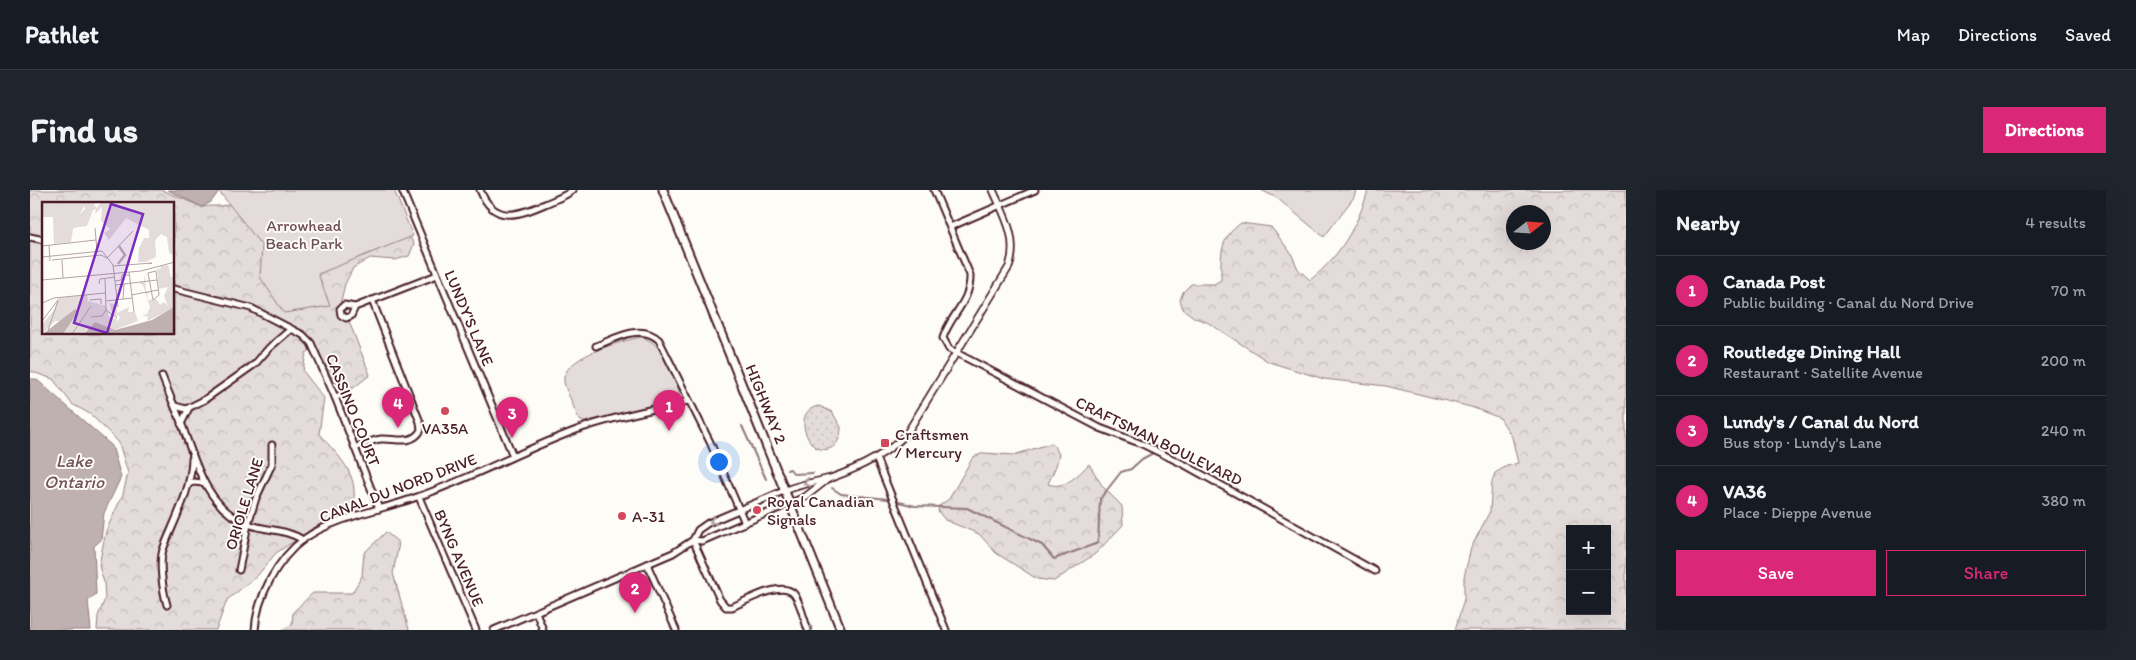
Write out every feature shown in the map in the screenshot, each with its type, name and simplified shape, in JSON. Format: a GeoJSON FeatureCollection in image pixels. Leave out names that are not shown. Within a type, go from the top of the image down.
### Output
{"type":"FeatureCollection","features":[{"type":"Feature","properties":{"kind":"main road","name":"HIGHWAY 2"},"geometry":{"type":"LineString","coordinates":[[663,190],[786,490],[841,630]]}},
{"type":"Feature","properties":{"kind":"street","name":"LUNDY'S LANE"},"geometry":{"type":"LineString","coordinates":[[402,190],[513,456]]}},
{"type":"Feature","properties":{"kind":"street"},"geometry":{"type":"LineString","coordinates":[[480,190],[492,210],[505,215],[522,214],[574,190]]}},
{"type":"Feature","properties":{"kind":"street"},"geometry":{"type":"LineString","coordinates":[[934,190],[970,276],[966,300],[943,338],[949,349],[956,353]]}},
{"type":"Feature","properties":{"kind":"street"},"geometry":{"type":"LineString","coordinates":[[693,540],[702,541],[805,496],[830,478],[876,458],[896,445],[907,433],[1011,259],[1012,237],[993,190]]}},
{"type":"Feature","properties":{"kind":"street"},"geometry":{"type":"LineString","coordinates":[[950,227],[1036,190]]}},
{"type":"Feature","properties":{"kind":"street"},"geometry":{"type":"LineString","coordinates":[[356,307],[437,275]]}},
{"type":"Feature","properties":{"kind":"street","name":"CASSINO COURT"},"geometry":{"type":"LineString","coordinates":[[175,289],[251,308],[291,329],[311,343],[380,509]]}},
{"type":"Feature","properties":{"kind":"street"},"geometry":{"type":"LineString","coordinates":[[355,448],[381,439],[403,441],[417,435],[421,430],[420,422],[372,300]]}},
{"type":"Feature","properties":{"kind":"street"},"geometry":{"type":"LineString","coordinates":[[174,406],[182,409],[190,407],[255,364],[269,348],[291,329]]}},
{"type":"Feature","properties":{"kind":"street"},"geometry":{"type":"LineString","coordinates":[[596,346],[638,332],[645,332],[655,336],[662,344],[688,401],[710,442],[745,523]]}},
{"type":"Feature","properties":{"kind":"street","name":"CRAFTSMAN BOULEVARD"},"geometry":{"type":"LineString","coordinates":[[956,353],[1100,428],[1142,444],[1185,466],[1375,571]]}},
{"type":"Feature","properties":{"kind":"street"},"geometry":{"type":"LineString","coordinates":[[162,376],[204,483],[224,509],[248,524],[286,532],[303,540]]}},
{"type":"Feature","properties":{"kind":"street"},"geometry":{"type":"LineString","coordinates":[[335,397],[345,394]]}},
{"type":"Feature","properties":{"kind":"street","name":"CANAL DU NORD DRIVE"},"geometry":{"type":"LineString","coordinates":[[254,630],[258,606],[268,584],[286,558],[303,540],[332,524],[419,497],[513,456],[592,425],[688,401]]}},
{"type":"Feature","properties":{"kind":"street"},"geometry":{"type":"LineString","coordinates":[[181,424],[190,407]]}},
{"type":"Feature","properties":{"kind":"street","name":"ORIOLE LANE"},"geometry":{"type":"LineString","coordinates":[[239,570],[248,524],[256,498],[272,464],[272,445]]}},
{"type":"Feature","properties":{"kind":"street"},"geometry":{"type":"LineString","coordinates":[[167,605],[162,587],[163,551],[189,484],[192,456]]}},
{"type":"Feature","properties":{"kind":"street"},"geometry":{"type":"LineString","coordinates":[[876,458],[946,630]]}},
{"type":"Feature","properties":{"kind":"street"},"geometry":{"type":"LineString","coordinates":[[494,630],[673,553],[693,540],[698,530],[708,523],[786,490],[809,482],[830,478]]}},
{"type":"Feature","properties":{"kind":"street"},"geometry":{"type":"LineString","coordinates":[[189,484],[193,482],[204,483]]}},
{"type":"Feature","properties":{"kind":"street","name":"BYNG AVENUE"},"geometry":{"type":"LineString","coordinates":[[419,497],[476,630]]}},
{"type":"Feature","properties":{"kind":"street"},"geometry":{"type":"LineString","coordinates":[[693,540],[720,600],[726,607],[732,607],[775,589],[786,588],[794,594],[808,630]]}},
{"type":"Feature","properties":{"kind":"street"},"geometry":{"type":"LineString","coordinates":[[648,564],[676,630]]}},
{"type":"Feature","properties":{"kind":"street"},"geometry":{"type":"LineString","coordinates":[[536,612],[543,630]]}},
{"type":"Feature","properties":{"kind":"green space"},"geometry":{"type":"Polygon","coordinates":[[[30,190],[162,190],[202,207],[231,204],[253,190],[404,227],[414,244],[409,256],[395,260],[370,258],[353,268],[345,284],[341,301],[370,375],[352,389],[334,382],[316,346],[306,353],[303,371],[324,398],[319,434],[343,461],[352,479],[354,501],[351,515],[320,524],[276,553],[257,576],[227,600],[216,630],[97,630],[98,616],[105,599],[104,582],[99,566],[102,550],[106,531],[123,494],[128,473],[119,443],[90,414],[72,404],[53,379],[30,371],[30,190]]]}},
{"type":"Feature","properties":{"kind":"green space","name":"Arrowhead Beach Park"},"geometry":{"type":"Polygon","coordinates":[[[218,190],[394,190],[413,236],[318,274],[330,306],[284,313],[260,277],[262,246],[218,190]]]}},
{"type":"Feature","properties":{"kind":"green space"},"geometry":{"type":"Polygon","coordinates":[[[1261,190],[1356,190],[1354,197],[1324,237],[1277,198],[1261,190]]]}},
{"type":"Feature","properties":{"kind":"green space"},"geometry":{"type":"Polygon","coordinates":[[[1368,190],[1626,190],[1626,630],[1455,630],[1464,599],[1464,577],[1471,548],[1490,511],[1492,481],[1495,473],[1507,466],[1518,463],[1512,437],[1500,418],[1471,407],[1386,386],[1324,379],[1269,362],[1207,322],[1195,318],[1183,309],[1180,300],[1183,292],[1191,284],[1214,284],[1221,280],[1222,255],[1225,241],[1241,223],[1271,227],[1291,253],[1298,269],[1310,280],[1330,262],[1346,240],[1359,215],[1368,190]]]}},
{"type":"Feature","properties":{"kind":"green space"},"geometry":{"type":"Polygon","coordinates":[[[641,337],[655,345],[665,358],[679,390],[679,396],[675,400],[584,422],[581,421],[576,414],[565,386],[564,377],[568,369],[575,362],[597,350],[641,337]]]}},
{"type":"Feature","properties":{"kind":"green space"},"geometry":{"type":"Polygon","coordinates":[[[819,406],[832,412],[841,427],[841,433],[837,442],[826,450],[815,447],[805,430],[804,423],[807,412],[819,406]]]}},
{"type":"Feature","properties":{"kind":"green space"},"geometry":{"type":"Polygon","coordinates":[[[1052,443],[1059,454],[1048,484],[1060,485],[1066,483],[1076,477],[1089,464],[1103,487],[1122,506],[1123,525],[1095,554],[1054,581],[1037,579],[996,553],[979,534],[945,520],[938,511],[939,506],[949,499],[973,457],[984,453],[1014,455],[1052,443]]]}},
{"type":"Feature","properties":{"kind":"green space"},"geometry":{"type":"Polygon","coordinates":[[[386,532],[399,543],[393,573],[409,630],[282,630],[292,624],[293,612],[313,593],[352,593],[362,576],[364,553],[386,532]]]}},
{"type":"Feature","properties":{"kind":"water"},"geometry":{"type":"Polygon","coordinates":[[[168,190],[219,191],[211,202],[202,207],[168,190]]]}},
{"type":"Feature","properties":{"kind":"water","name":"Lake Ontario"},"geometry":{"type":"Polygon","coordinates":[[[30,379],[36,379],[112,446],[121,477],[104,513],[101,540],[94,546],[96,594],[88,601],[91,630],[30,630],[30,379]]]}},
{"type":"Feature","properties":{"kind":"waterway"},"geometry":{"type":"LineString","coordinates":[[742,426],[766,479]]}},
{"type":"Feature","properties":{"kind":"waterway"},"geometry":{"type":"LineString","coordinates":[[899,502],[915,506],[967,508],[1042,545],[1054,559],[1098,543],[1100,499],[1121,472],[1131,469],[1142,459],[1153,453]]}},
{"type":"Feature","properties":{"kind":"waterway"},"geometry":{"type":"LineString","coordinates":[[787,470],[790,469],[794,474],[813,473]]}},
{"type":"Feature","properties":{"kind":"waterway"},"geometry":{"type":"LineString","coordinates":[[832,488],[841,494],[888,499]]}},
{"type":"Feature","properties":{"kind":"place","name":"VA35A"},"geometry":{"type":"Point","coordinates":[445,411]}},
{"type":"Feature","properties":{"kind":"place","name":"VA36"},"geometry":{"type":"Point","coordinates":[398,428]}},
{"type":"Feature","properties":{"kind":"place","name":"Canada Post"},"geometry":{"type":"Point","coordinates":[669,431]}},
{"type":"Feature","properties":{"kind":"place","name":"Lundy's / Canal du Nord"},"geometry":{"type":"Point","coordinates":[512,438]}},
{"type":"Feature","properties":{"kind":"place","name":"Craftsmen / Mercury"},"geometry":{"type":"Point","coordinates":[885,443]}},
{"type":"Feature","properties":{"kind":"place","name":"Royal Canadian Signals"},"geometry":{"type":"Point","coordinates":[757,510]}},
{"type":"Feature","properties":{"kind":"place","name":"A-31"},"geometry":{"type":"Point","coordinates":[622,516]}},
{"type":"Feature","properties":{"kind":"place","name":"Routledge Dining Hall"},"geometry":{"type":"Point","coordinates":[635,613]}}]}
